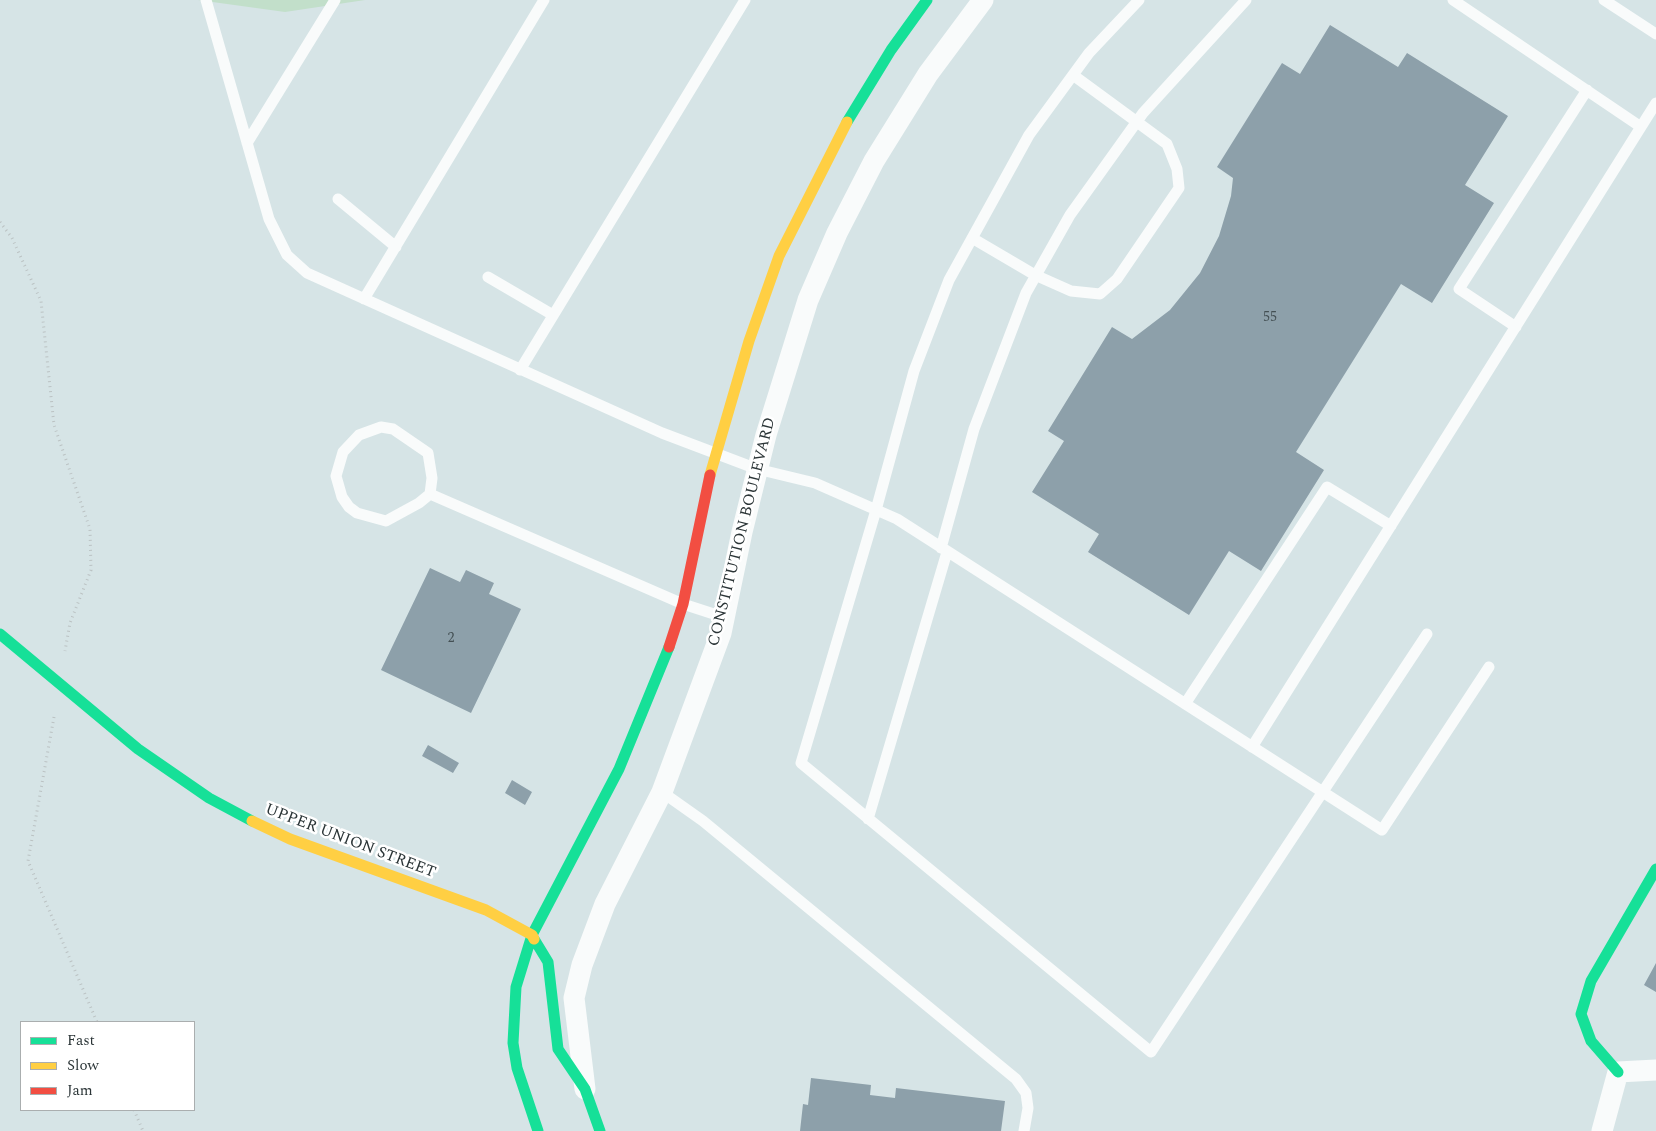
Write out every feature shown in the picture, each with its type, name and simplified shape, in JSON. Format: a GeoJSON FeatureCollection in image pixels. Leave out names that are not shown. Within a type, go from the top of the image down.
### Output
{"type":"FeatureCollection","features":[{"type":"Feature","properties":{"kind":"street"},"geometry":{"type":"LineString","coordinates":[[538,1131],[517,1068],[513,1043],[516,987],[532,935],[629,746],[664,660],[683,604],[715,453],[767,286],[798,214],[836,140],[891,50],[927,0]]}},
{"type":"Feature","properties":{"kind":"street","name":"CONSTITUTION BOULEVARD"},"geometry":{"type":"LineString","coordinates":[[585,1089],[574,998],[582,965],[605,904],[662,792],[721,633],[757,469],[808,300],[837,233],[874,161],[928,74],[983,0]]}},
{"type":"Feature","properties":{"kind":"street","name":"UPPER UNION STREET"},"geometry":{"type":"LineString","coordinates":[[0,634],[174,775],[245,818],[336,857],[486,910],[532,935]]}},
{"type":"Feature","properties":{"kind":"street"},"geometry":{"type":"LineString","coordinates":[[1618,1072],[1591,1041],[1581,1014],[1591,981],[1656,869]]}},
{"type":"Feature","properties":{"kind":"street"},"geometry":{"type":"LineString","coordinates":[[532,935],[548,962],[558,1049],[585,1089],[600,1131]]}},
{"type":"Feature","properties":{"kind":"street"},"geometry":{"type":"LineString","coordinates":[[1618,1072],[1656,1070]]}},
{"type":"Feature","properties":{"kind":"street"},"geometry":{"type":"LineString","coordinates":[[1602,1131],[1618,1072]]}},
{"type":"Feature","properties":{"kind":"lane"},"geometry":{"type":"LineString","coordinates":[[206,0],[269,219],[286,256],[307,273],[662,433],[757,469],[815,483],[897,519],[1382,830],[1489,667]]}},
{"type":"Feature","properties":{"kind":"lane"},"geometry":{"type":"LineString","coordinates":[[247,143],[335,0]]}},
{"type":"Feature","properties":{"kind":"lane"},"geometry":{"type":"LineString","coordinates":[[364,300],[544,0]]}},
{"type":"Feature","properties":{"kind":"lane"},"geometry":{"type":"LineString","coordinates":[[520,370],[745,0]]}},
{"type":"Feature","properties":{"kind":"lane"},"geometry":{"type":"LineString","coordinates":[[1139,0],[1089,53],[1028,135],[949,280],[914,370],[876,510],[801,763],[1152,1052],[1427,634]]}},
{"type":"Feature","properties":{"kind":"lane"},"geometry":{"type":"LineString","coordinates":[[868,818],[944,550],[974,429],[1026,293],[1070,215],[1136,124],[1246,0]]}},
{"type":"Feature","properties":{"kind":"lane"},"geometry":{"type":"LineString","coordinates":[[1453,0],[1641,127]]}},
{"type":"Feature","properties":{"kind":"lane"},"geometry":{"type":"LineString","coordinates":[[1604,0],[1656,34]]}},
{"type":"Feature","properties":{"kind":"lane"},"geometry":{"type":"LineString","coordinates":[[972,238],[1035,276],[1071,291],[1100,294],[1117,279],[1179,188],[1177,169],[1167,144],[1136,124],[1073,75]]}},
{"type":"Feature","properties":{"kind":"lane"},"geometry":{"type":"LineString","coordinates":[[1516,327],[1459,289],[1587,90]]}},
{"type":"Feature","properties":{"kind":"lane"},"geometry":{"type":"LineString","coordinates":[[1252,747],[1656,103]]}},
{"type":"Feature","properties":{"kind":"lane"},"geometry":{"type":"LineString","coordinates":[[338,199],[396,246]]}},
{"type":"Feature","properties":{"kind":"lane"},"geometry":{"type":"LineString","coordinates":[[488,278],[553,315]]}},
{"type":"Feature","properties":{"kind":"lane"},"geometry":{"type":"LineString","coordinates":[[382,427],[393,429],[428,452],[432,478],[430,494],[419,503],[386,521],[357,513],[348,507],[342,497],[336,476],[343,452],[359,435],[382,427]]}},
{"type":"Feature","properties":{"kind":"lane"},"geometry":{"type":"LineString","coordinates":[[1185,704],[1327,487],[1391,526]]}},
{"type":"Feature","properties":{"kind":"lane"},"geometry":{"type":"LineString","coordinates":[[430,494],[683,604],[724,617]]}},
{"type":"Feature","properties":{"kind":"lane"},"geometry":{"type":"LineString","coordinates":[[662,792],[703,821],[1016,1079],[1026,1093],[1028,1108],[1024,1131]]}},
{"type":"Feature","properties":{"kind":"path"},"geometry":{"type":"LineString","coordinates":[[0,222],[12,238],[41,301],[54,425],[90,529],[91,570],[70,623],[28,862],[97,1021]]}},
{"type":"Feature","properties":{"kind":"path"},"geometry":{"type":"LineString","coordinates":[[134,1111],[143,1131]]}},
{"type":"Feature","properties":{"kind":"green space"},"geometry":{"type":"Polygon","coordinates":[[[198,0],[365,0],[285,12],[198,0]]]}},
{"type":"Feature","properties":{"kind":"building"},"geometry":{"type":"Polygon","coordinates":[[[1330,25],[1398,67],[1407,53],[1508,116],[1465,185],[1494,203],[1432,303],[1401,284],[1296,452],[1324,470],[1261,571],[1229,551],[1189,615],[1088,552],[1099,534],[1032,492],[1064,441],[1048,431],[1112,327],[1132,339],[1170,310],[1200,273],[1219,236],[1231,196],[1233,178],[1217,167],[1282,63],[1300,74],[1330,25]]]}},
{"type":"Feature","properties":{"kind":"building"},"geometry":{"type":"Polygon","coordinates":[[[430,568],[460,582],[466,570],[494,583],[489,594],[521,609],[471,713],[381,670],[430,568]]]}},
{"type":"Feature","properties":{"kind":"building"},"geometry":{"type":"Polygon","coordinates":[[[428,745],[459,763],[453,773],[422,756],[428,745]]]}},
{"type":"Feature","properties":{"kind":"building"},"geometry":{"type":"Polygon","coordinates":[[[512,780],[532,792],[525,805],[505,793],[512,780]]]}},
{"type":"Feature","properties":{"kind":"building"},"geometry":{"type":"Polygon","coordinates":[[[1656,963],[1656,992],[1644,985],[1656,963]]]}},
{"type":"Feature","properties":{"kind":"building"},"geometry":{"type":"Polygon","coordinates":[[[811,1078],[871,1085],[870,1095],[895,1098],[896,1088],[1005,1101],[1001,1131],[800,1131],[803,1104],[808,1105],[811,1078]]]}},
{"type":"Feature","properties":{"kind":"traffic: fast"},"geometry":{"type":"LineString","coordinates":[[847,122],[891,50],[927,0]]}},
{"type":"Feature","properties":{"kind":"traffic: fast"},"geometry":{"type":"LineString","coordinates":[[0,634],[138,749],[209,798],[252,821]]}},
{"type":"Feature","properties":{"kind":"traffic: fast"},"geometry":{"type":"LineString","coordinates":[[538,1131],[517,1068],[513,1043],[516,987],[532,935],[619,769],[669,647]]}},
{"type":"Feature","properties":{"kind":"traffic: fast"},"geometry":{"type":"LineString","coordinates":[[1618,1072],[1591,1041],[1581,1014],[1591,981],[1656,869]]}},
{"type":"Feature","properties":{"kind":"traffic: fast"},"geometry":{"type":"LineString","coordinates":[[534,939],[548,962],[558,1049],[585,1089],[600,1131]]}},
{"type":"Feature","properties":{"kind":"traffic: slow"},"geometry":{"type":"LineString","coordinates":[[710,475],[749,341],[779,256],[847,122]]}},
{"type":"Feature","properties":{"kind":"traffic: slow"},"geometry":{"type":"LineString","coordinates":[[252,821],[290,839],[486,910],[532,935],[534,939]]}},
{"type":"Feature","properties":{"kind":"traffic: jam"},"geometry":{"type":"LineString","coordinates":[[669,647],[683,604],[710,475]]}}]}
